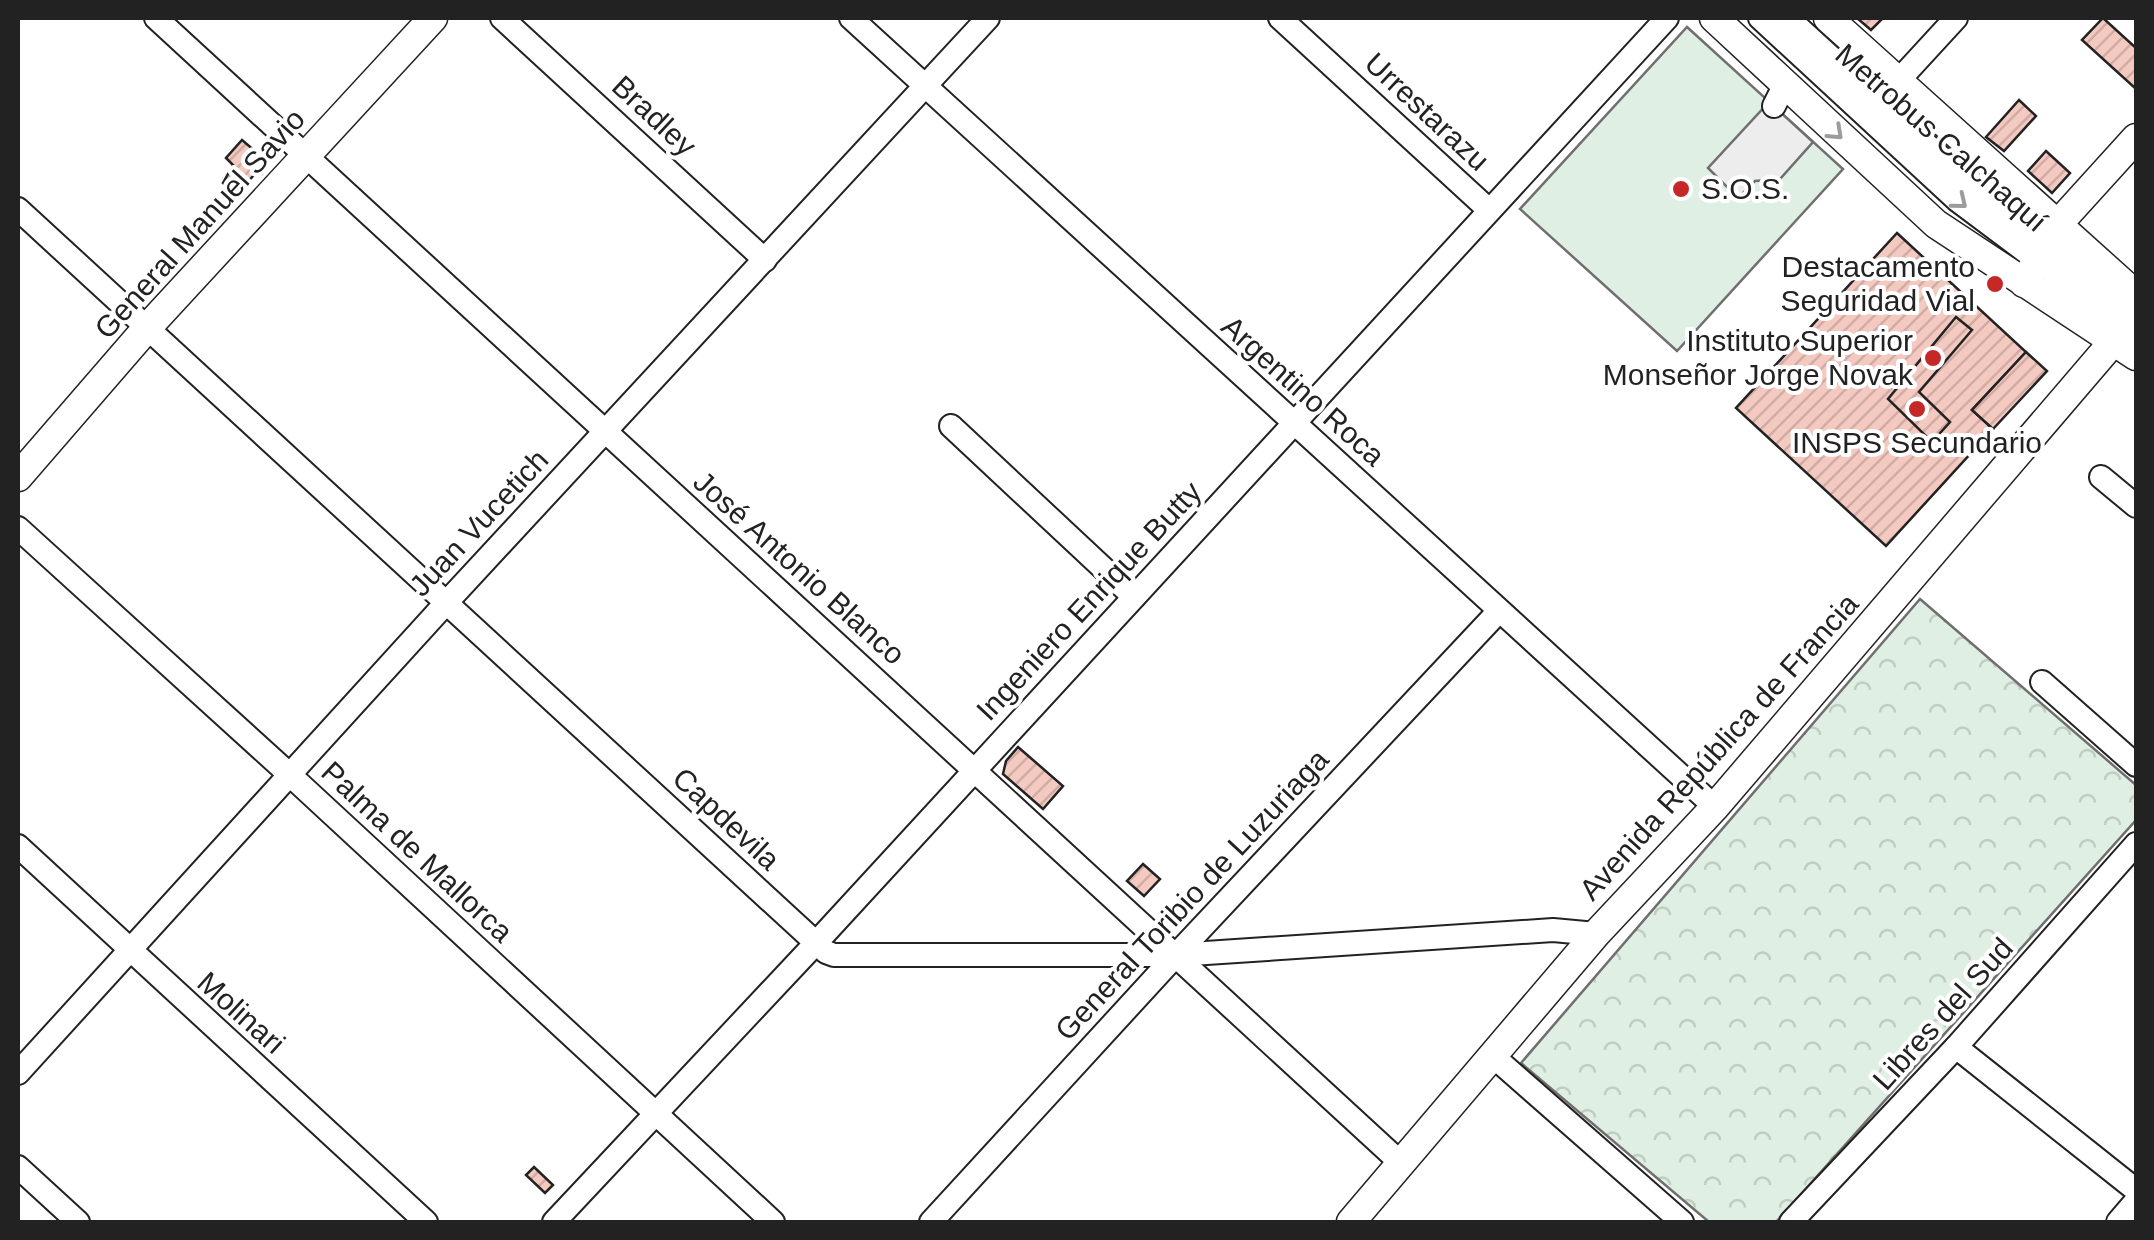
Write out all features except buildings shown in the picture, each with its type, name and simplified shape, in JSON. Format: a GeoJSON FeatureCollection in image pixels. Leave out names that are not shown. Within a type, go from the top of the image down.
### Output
{"type":"FeatureCollection","features":[{"type":"Feature","properties":{"kind":"main road","name":"General Manuel Savio"},"geometry":{"type":"LineString","coordinates":[[18,477],[147,328],[433,18]]}},
{"type":"Feature","properties":{"kind":"main road"},"geometry":{"type":"LineString","coordinates":[[1714,18],[1779,95],[1918,210],[2041,253],[2136,295]]}},
{"type":"Feature","properties":{"kind":"main road"},"geometry":{"type":"LineString","coordinates":[[1828,18],[1899,80],[2041,253],[2131,331]]}},
{"type":"Feature","properties":{"kind":"main road"},"geometry":{"type":"LineString","coordinates":[[2041,253],[2136,138]]}},
{"type":"Feature","properties":{"kind":"main road","name":"Avenida República de Francia"},"geometry":{"type":"LineString","coordinates":[[1351,1222],[1596,934],[1715,807],[2131,331]]}},
{"type":"Feature","properties":{"kind":"street","name":"José Antonio Blanco"},"geometry":{"type":"LineString","coordinates":[[156,18],[1402,1164]]}},
{"type":"Feature","properties":{"kind":"street","name":"Bradley"},"geometry":{"type":"LineString","coordinates":[[502,18],[766,260]]}},
{"type":"Feature","properties":{"kind":"street","name":"Argentino Roca"},"geometry":{"type":"LineString","coordinates":[[851,18],[1715,807]]}},
{"type":"Feature","properties":{"kind":"street","name":"Juan Vucetich"},"geometry":{"type":"LineString","coordinates":[[18,1073],[446,603],[988,18]]}},
{"type":"Feature","properties":{"kind":"street","name":"Urrestarazu"},"geometry":{"type":"LineString","coordinates":[[1280,18],[1489,210]]}},
{"type":"Feature","properties":{"kind":"street","name":"Ingeniero Enrique Butty"},"geometry":{"type":"LineString","coordinates":[[554,1222],[815,944],[1666,18]]}},
{"type":"Feature","properties":{"kind":"street","name":"Metrobus Calchaquí"},"geometry":{"type":"LineString","coordinates":[[1760,18],[1956,200],[2041,253]]}},
{"type":"Feature","properties":{"kind":"street","name":"Metrobus Calchaquí"},"geometry":{"type":"LineString","coordinates":[[1788,18],[2041,253],[2131,331]]}},
{"type":"Feature","properties":{"kind":"street"},"geometry":{"type":"LineString","coordinates":[[1899,80],[1956,18]]}},
{"type":"Feature","properties":{"kind":"street","name":"Capdevila"},"geometry":{"type":"LineString","coordinates":[[18,209],[815,944],[834,955],[1176,955],[1553,930],[1596,934]]}},
{"type":"Feature","properties":{"kind":"street"},"geometry":{"type":"LineString","coordinates":[[951,426],[1134,596]]}},
{"type":"Feature","properties":{"kind":"street"},"geometry":{"type":"LineString","coordinates":[[2101,477],[2136,506]]}},
{"type":"Feature","properties":{"kind":"street","name":"Palma de Mallorca"},"geometry":{"type":"LineString","coordinates":[[18,528],[772,1222]]}},
{"type":"Feature","properties":{"kind":"street","name":"General Toribio de Luzuriaga"},"geometry":{"type":"LineString","coordinates":[[931,1222],[1499,611]]}},
{"type":"Feature","properties":{"kind":"street"},"geometry":{"type":"LineString","coordinates":[[2042,682],[2136,764]]}},
{"type":"Feature","properties":{"kind":"street","name":"Libres del Sud"},"geometry":{"type":"LineString","coordinates":[[1791,1222],[1956,1047],[2136,844]]}},
{"type":"Feature","properties":{"kind":"street","name":"Molinari"},"geometry":{"type":"LineString","coordinates":[[18,846],[426,1222]]}},
{"type":"Feature","properties":{"kind":"street"},"geometry":{"type":"LineString","coordinates":[[1956,1047],[2136,1190]]}},
{"type":"Feature","properties":{"kind":"street"},"geometry":{"type":"LineString","coordinates":[[1494,1057],[1682,1222]]}},
{"type":"Feature","properties":{"kind":"street"},"geometry":{"type":"LineString","coordinates":[[18,1167],[78,1222]]}},
{"type":"Feature","properties":{"kind":"street"},"geometry":{"type":"LineString","coordinates":[[2118,1222],[2136,1201]]}},
{"type":"Feature","properties":{"kind":"green space","name":"S.O.S."},"geometry":{"type":"Polygon","coordinates":[[[1687,27],[1843,169],[1677,351],[1520,209],[1687,27]]]}},
{"type":"Feature","properties":{"kind":"green space"},"geometry":{"type":"Polygon","coordinates":[[[1920,599],[2136,785],[2136,820],[1776,1222],[1709,1222],[1521,1063],[1920,599]]]}},
{"type":"Feature","properties":{"kind":"shaded area"},"geometry":{"type":"Polygon","coordinates":[[[1769,102],[1813,142],[1780,179],[1755,181],[1738,198],[1708,168],[1769,102]]]}},
{"type":"Feature","properties":{"kind":"place","name":"S.O.S."},"geometry":{"type":"Point","coordinates":[1681,189]}},
{"type":"Feature","properties":{"kind":"place","name":"Destacamento Seguridad Vial"},"geometry":{"type":"Point","coordinates":[1995,284]}},
{"type":"Feature","properties":{"kind":"place","name":"Instituto Superior Monseñor Jorge Novak"},"geometry":{"type":"Point","coordinates":[1933,358]}},
{"type":"Feature","properties":{"kind":"place","name":"INSPS Secundario"},"geometry":{"type":"Point","coordinates":[1917,409]}}]}
